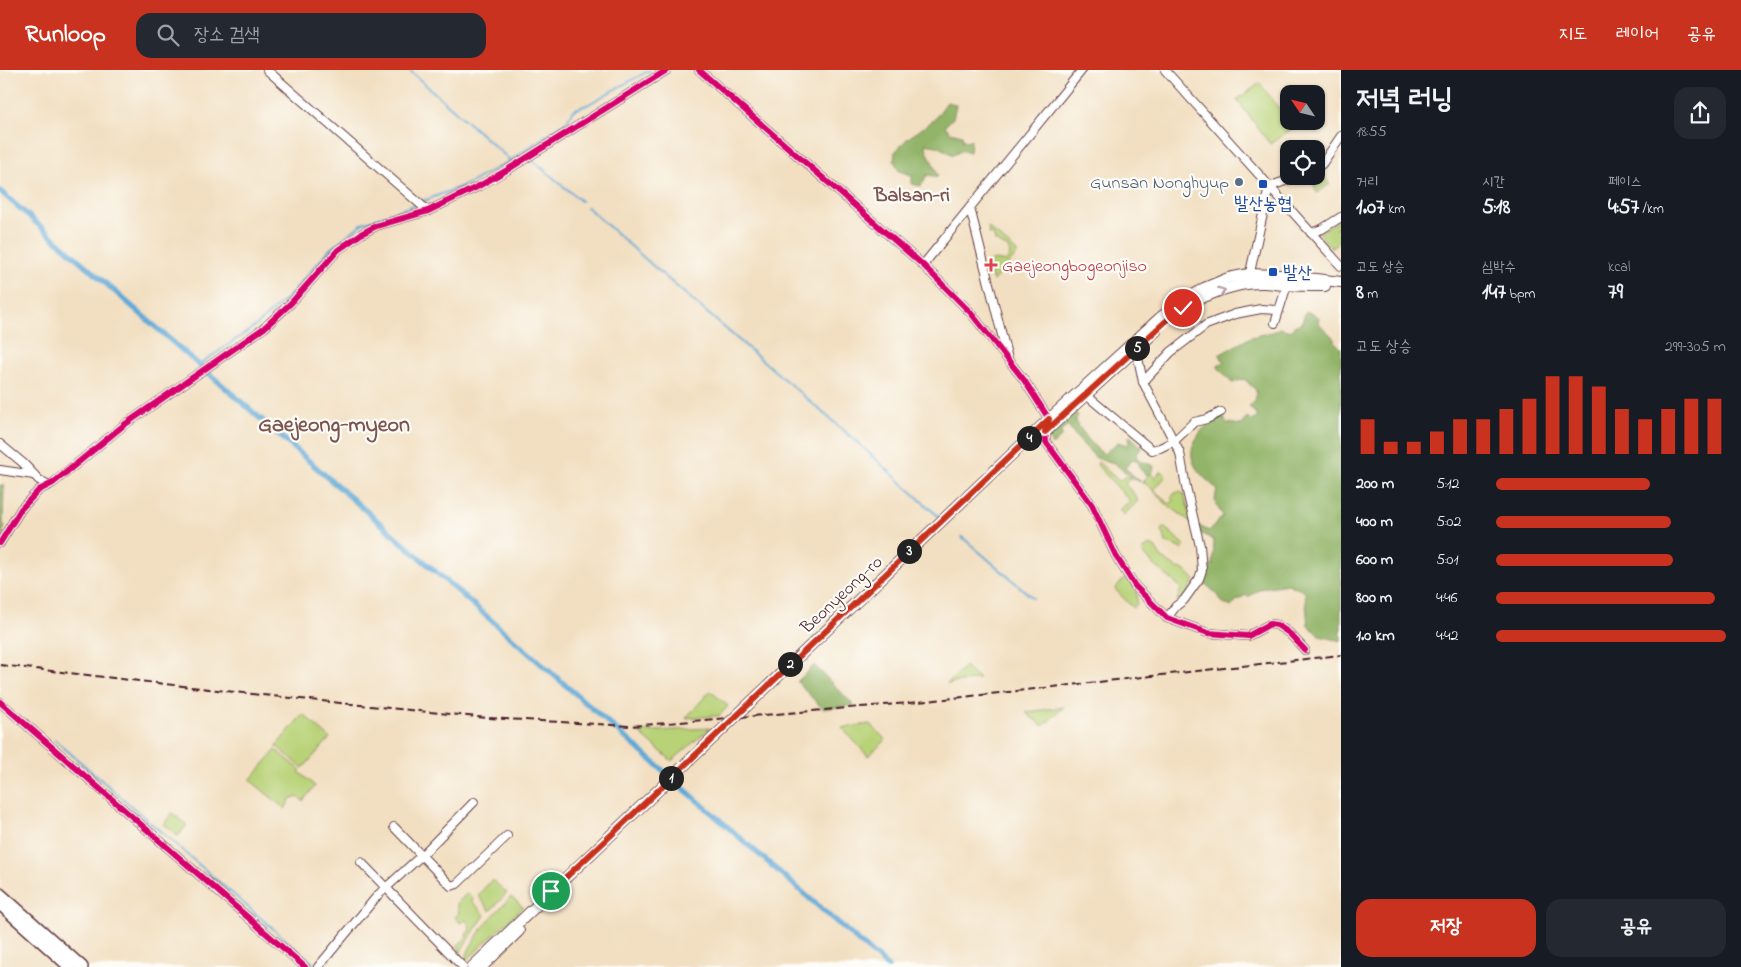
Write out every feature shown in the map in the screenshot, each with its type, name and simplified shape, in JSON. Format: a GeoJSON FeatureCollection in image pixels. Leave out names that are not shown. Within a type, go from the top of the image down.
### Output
{"type":"FeatureCollection","features":[{"type":"Feature","properties":{"kind":"highway"},"geometry":{"type":"LineString","coordinates":[[0,894],[79,966]]}},
{"type":"Feature","properties":{"kind":"highway"},"geometry":{"type":"LineString","coordinates":[[0,904],[54,953],[65,967]]}},
{"type":"Feature","properties":{"kind":"highway"},"geometry":{"type":"LineString","coordinates":[[54,953],[79,966]]}},
{"type":"Feature","properties":{"kind":"main road","name":"Beonyeong-ro"},"geometry":{"type":"LineString","coordinates":[[677,776],[1049,419],[1140,335],[1177,304],[1204,288],[1228,278],[1249,279],[1282,275],[1341,282]]}},
{"type":"Feature","properties":{"kind":"main road","name":"Beonyeong-ro"},"geometry":{"type":"LineString","coordinates":[[472,967],[1167,320],[1183,308],[1249,279],[1262,283],[1341,287]]}},
{"type":"Feature","properties":{"kind":"main road","name":"Beonyeong-ro"},"geometry":{"type":"LineString","coordinates":[[482,967],[666,786]]}},
{"type":"Feature","properties":{"kind":"street"},"geometry":{"type":"LineString","coordinates":[[268,70],[426,209]]}},
{"type":"Feature","properties":{"kind":"street"},"geometry":{"type":"LineString","coordinates":[[0,543],[22,509],[39,490],[199,372],[264,328],[281,314],[327,262],[349,242],[376,226],[426,209],[507,170],[667,70]]}},
{"type":"Feature","properties":{"kind":"street"},"geometry":{"type":"LineString","coordinates":[[699,70],[923,265],[970,312],[1024,380],[1049,419],[1045,432],[1046,442],[1092,505],[1116,556],[1135,586],[1167,618],[1208,633],[1248,636],[1270,624],[1277,625],[1289,633],[1305,650]]}},
{"type":"Feature","properties":{"kind":"street"},"geometry":{"type":"LineString","coordinates":[[923,265],[1082,70]]}},
{"type":"Feature","properties":{"kind":"street"},"geometry":{"type":"LineString","coordinates":[[1166,70],[1341,266]]}},
{"type":"Feature","properties":{"kind":"street"},"geometry":{"type":"LineString","coordinates":[[1325,160],[1341,136]]}},
{"type":"Feature","properties":{"kind":"street"},"geometry":{"type":"LineString","coordinates":[[1270,187],[1280,183]]}},
{"type":"Feature","properties":{"kind":"street"},"geometry":{"type":"LineString","coordinates":[[1249,279],[1270,187]]}},
{"type":"Feature","properties":{"kind":"street"},"geometry":{"type":"LineString","coordinates":[[970,208],[1009,363]]}},
{"type":"Feature","properties":{"kind":"street"},"geometry":{"type":"LineString","coordinates":[[1311,233],[1322,229],[1341,217]]}},
{"type":"Feature","properties":{"kind":"street"},"geometry":{"type":"LineString","coordinates":[[1275,323],[1277,310],[1287,285]]}},
{"type":"Feature","properties":{"kind":"street"},"geometry":{"type":"LineString","coordinates":[[1143,382],[1171,352],[1206,325],[1235,314],[1261,309],[1277,310]]}},
{"type":"Feature","properties":{"kind":"street"},"geometry":{"type":"LineString","coordinates":[[1136,348],[1143,382],[1180,453],[1200,546],[1202,570],[1199,579],[1184,600],[1176,606],[1167,618]]}},
{"type":"Feature","properties":{"kind":"street"},"geometry":{"type":"LineString","coordinates":[[1086,396],[1152,450],[1174,441],[1194,422],[1207,419],[1222,412]]}},
{"type":"Feature","properties":{"kind":"street"},"geometry":{"type":"LineString","coordinates":[[0,444],[39,480],[48,485]]}},
{"type":"Feature","properties":{"kind":"street"},"geometry":{"type":"LineString","coordinates":[[0,470],[34,475]]}},
{"type":"Feature","properties":{"kind":"street"},"geometry":{"type":"LineString","coordinates":[[0,702],[305,967]]}},
{"type":"Feature","properties":{"kind":"street"},"geometry":{"type":"LineString","coordinates":[[319,965],[378,895],[422,855],[474,802]]}},
{"type":"Feature","properties":{"kind":"street"},"geometry":{"type":"LineString","coordinates":[[394,827],[452,886],[457,884],[507,836]]}},
{"type":"Feature","properties":{"kind":"street"},"geometry":{"type":"LineString","coordinates":[[361,862],[463,967]]}},
{"type":"Feature","properties":{"kind":"green space"},"geometry":{"type":"Polygon","coordinates":[[[1260,83],[1280,110],[1280,130],[1290,130],[1270,144],[1237,100],[1260,83]]]}},
{"type":"Feature","properties":{"kind":"green space"},"geometry":{"type":"Polygon","coordinates":[[[947,102],[956,105],[953,118],[945,126],[950,132],[962,135],[963,141],[971,140],[970,152],[963,150],[953,155],[937,146],[925,144],[938,177],[927,175],[921,186],[912,184],[912,175],[899,171],[894,160],[895,152],[907,139],[934,120],[947,102]]]}},
{"type":"Feature","properties":{"kind":"green space"},"geometry":{"type":"Polygon","coordinates":[[[1325,178],[1330,184],[1317,193],[1314,185],[1325,185],[1325,178]]]}},
{"type":"Feature","properties":{"kind":"green space"},"geometry":{"type":"Polygon","coordinates":[[[1341,219],[1341,224],[1335,229],[1341,235],[1336,246],[1330,247],[1319,233],[1341,219]]]}},
{"type":"Feature","properties":{"kind":"green space"},"geometry":{"type":"Polygon","coordinates":[[[988,227],[1017,252],[993,281],[987,263],[995,260],[1005,262],[1010,254],[1008,248],[995,241],[993,234],[989,234],[988,227]]]}},
{"type":"Feature","properties":{"kind":"green space"},"geometry":{"type":"Polygon","coordinates":[[[1306,311],[1319,317],[1318,323],[1335,339],[1335,342],[1341,348],[1341,641],[1320,636],[1308,625],[1305,592],[1288,584],[1262,588],[1248,597],[1246,595],[1236,601],[1231,607],[1222,602],[1218,595],[1202,581],[1204,566],[1213,565],[1214,540],[1200,533],[1199,526],[1209,531],[1223,516],[1215,502],[1217,489],[1201,474],[1193,462],[1192,449],[1200,432],[1207,426],[1207,422],[1224,417],[1226,423],[1241,425],[1247,417],[1252,421],[1258,417],[1249,406],[1256,400],[1256,390],[1244,379],[1232,383],[1217,366],[1224,362],[1219,355],[1251,337],[1272,332],[1279,328],[1291,331],[1295,325],[1301,325],[1306,311]]]}},
{"type":"Feature","properties":{"kind":"green space"},"geometry":{"type":"Polygon","coordinates":[[[1075,413],[1078,415],[1075,421],[1092,444],[1104,454],[1118,442],[1127,445],[1130,436],[1143,448],[1139,450],[1136,457],[1154,466],[1153,471],[1148,476],[1139,468],[1139,463],[1134,459],[1125,467],[1142,482],[1145,479],[1144,483],[1134,479],[1114,463],[1096,458],[1077,438],[1068,425],[1061,431],[1062,436],[1052,445],[1048,437],[1075,413]]]}},
{"type":"Feature","properties":{"kind":"green space"},"geometry":{"type":"Polygon","coordinates":[[[1098,462],[1119,481],[1126,476],[1130,478],[1125,484],[1137,497],[1137,502],[1124,515],[1119,510],[1130,501],[1097,465],[1098,462]]]}},
{"type":"Feature","properties":{"kind":"green space"},"geometry":{"type":"Polygon","coordinates":[[[1161,471],[1166,476],[1154,490],[1170,504],[1173,500],[1171,498],[1175,493],[1180,492],[1184,494],[1192,523],[1164,502],[1144,483],[1151,473],[1155,478],[1161,471]]]}},
{"type":"Feature","properties":{"kind":"green space"},"geometry":{"type":"Polygon","coordinates":[[[0,485],[4,485],[3,523],[5,527],[0,537],[0,485]]]}},
{"type":"Feature","properties":{"kind":"green space"},"geometry":{"type":"Polygon","coordinates":[[[1163,527],[1185,545],[1182,549],[1166,542],[1161,530],[1163,527]]]}},
{"type":"Feature","properties":{"kind":"green space"},"geometry":{"type":"Polygon","coordinates":[[[1149,545],[1155,547],[1161,557],[1178,569],[1186,571],[1195,580],[1185,596],[1178,601],[1181,589],[1179,586],[1152,563],[1142,551],[1149,545]]]}},
{"type":"Feature","properties":{"kind":"green space"},"geometry":{"type":"Polygon","coordinates":[[[1126,577],[1137,591],[1137,604],[1133,608],[1115,589],[1126,577]]]}},
{"type":"Feature","properties":{"kind":"green space"},"geometry":{"type":"Polygon","coordinates":[[[814,665],[854,705],[823,709],[797,682],[814,665]]]}},
{"type":"Feature","properties":{"kind":"green space"},"geometry":{"type":"Polygon","coordinates":[[[965,666],[979,679],[947,684],[965,666]]]}},
{"type":"Feature","properties":{"kind":"green space"},"geometry":{"type":"Polygon","coordinates":[[[710,691],[728,706],[719,716],[686,718],[710,691]]]}},
{"type":"Feature","properties":{"kind":"green space"},"geometry":{"type":"Polygon","coordinates":[[[1064,707],[1043,726],[1027,714],[1027,712],[1064,707]]]}},
{"type":"Feature","properties":{"kind":"green space"},"geometry":{"type":"Polygon","coordinates":[[[303,714],[330,738],[303,768],[276,746],[303,714]]]}},
{"type":"Feature","properties":{"kind":"green space"},"geometry":{"type":"Polygon","coordinates":[[[870,724],[886,740],[868,756],[842,728],[870,724]]]}},
{"type":"Feature","properties":{"kind":"green space"},"geometry":{"type":"Polygon","coordinates":[[[710,728],[672,761],[638,732],[710,728]]]}},
{"type":"Feature","properties":{"kind":"green space"},"geometry":{"type":"Polygon","coordinates":[[[276,750],[301,770],[299,772],[315,786],[303,801],[298,797],[291,798],[285,809],[250,780],[276,750]]]}},
{"type":"Feature","properties":{"kind":"green space"},"geometry":{"type":"Polygon","coordinates":[[[172,813],[187,825],[178,836],[164,824],[172,813]]]}},
{"type":"Feature","properties":{"kind":"green space"},"geometry":{"type":"Polygon","coordinates":[[[492,880],[507,893],[490,911],[478,895],[492,880]]]}},
{"type":"Feature","properties":{"kind":"green space"},"geometry":{"type":"Polygon","coordinates":[[[467,893],[485,915],[460,954],[458,945],[467,937],[466,934],[470,926],[466,920],[460,923],[455,917],[459,913],[457,903],[467,893]]]}},
{"type":"Feature","properties":{"kind":"green space"},"geometry":{"type":"Polygon","coordinates":[[[511,897],[523,907],[467,960],[465,959],[473,942],[491,918],[511,897]]]}},
{"type":"Feature","properties":{"kind":"waterway"},"geometry":{"type":"LineString","coordinates":[[409,70],[510,160]]}},
{"type":"Feature","properties":{"kind":"waterway"},"geometry":{"type":"LineString","coordinates":[[421,202],[470,183],[511,160],[567,121],[573,110],[587,105],[650,70]]}},
{"type":"Feature","properties":{"kind":"waterway"},"geometry":{"type":"LineString","coordinates":[[532,160],[581,201]]}},
{"type":"Feature","properties":{"kind":"waterway"},"geometry":{"type":"LineString","coordinates":[[0,191],[888,967]]}},
{"type":"Feature","properties":{"kind":"waterway"},"geometry":{"type":"LineString","coordinates":[[199,365],[257,325],[291,294],[330,249],[363,223],[417,204]]}},
{"type":"Feature","properties":{"kind":"waterway"},"geometry":{"type":"LineString","coordinates":[[587,207],[857,442],[939,517]]}},
{"type":"Feature","properties":{"kind":"waterway"},"geometry":{"type":"LineString","coordinates":[[962,537],[1033,598]]}},
{"type":"Feature","properties":{"kind":"waterway"},"geometry":{"type":"LineString","coordinates":[[55,740],[316,966]]}},
{"type":"Feature","properties":{"kind":"railway"},"geometry":{"type":"LineString","coordinates":[[0,665],[252,694],[488,718],[631,726],[909,703],[1341,655]]}},
{"type":"Feature","properties":{"kind":"cycle path"},"geometry":{"type":"LineString","coordinates":[[0,543],[21,509],[39,490],[53,483],[124,425],[264,328],[291,303],[338,250],[376,226],[428,211],[479,186],[667,70]]}},
{"type":"Feature","properties":{"kind":"cycle path"},"geometry":{"type":"LineString","coordinates":[[699,70],[923,265],[970,312],[1024,380],[1049,419],[1045,431],[1046,442],[1092,505],[1116,556],[1135,586],[1167,618],[1208,633],[1248,636],[1270,624],[1277,625],[1289,633],[1305,650]]}},
{"type":"Feature","properties":{"kind":"cycle path"},"geometry":{"type":"LineString","coordinates":[[0,702],[305,967]]}},
{"type":"Feature","properties":{"kind":"place","name":"Gunsan Nonghyup"},"geometry":{"type":"Point","coordinates":[1239,182]}},
{"type":"Feature","properties":{"kind":"place","name":"발산농협"},"geometry":{"type":"Point","coordinates":[1263,184]}},
{"type":"Feature","properties":{"kind":"place","name":"Gaejeongbogeonjiso"},"geometry":{"type":"Point","coordinates":[991,265]}},
{"type":"Feature","properties":{"kind":"place","name":"발산"},"geometry":{"type":"Point","coordinates":[1273,272]}},
{"type":"Feature","properties":{"kind":"district","name":"Balsan-ri"},"geometry":{"type":"Point","coordinates":[912,194]}},
{"type":"Feature","properties":{"kind":"district","name":"Gaejeong-myeon"},"geometry":{"type":"Point","coordinates":[334,423]}},
{"type":"Feature","properties":{"kind":"route"},"geometry":{"type":"LineString","coordinates":[[551,891],[1049,419],[1045,432],[1165,322],[1183,308]]}}]}
